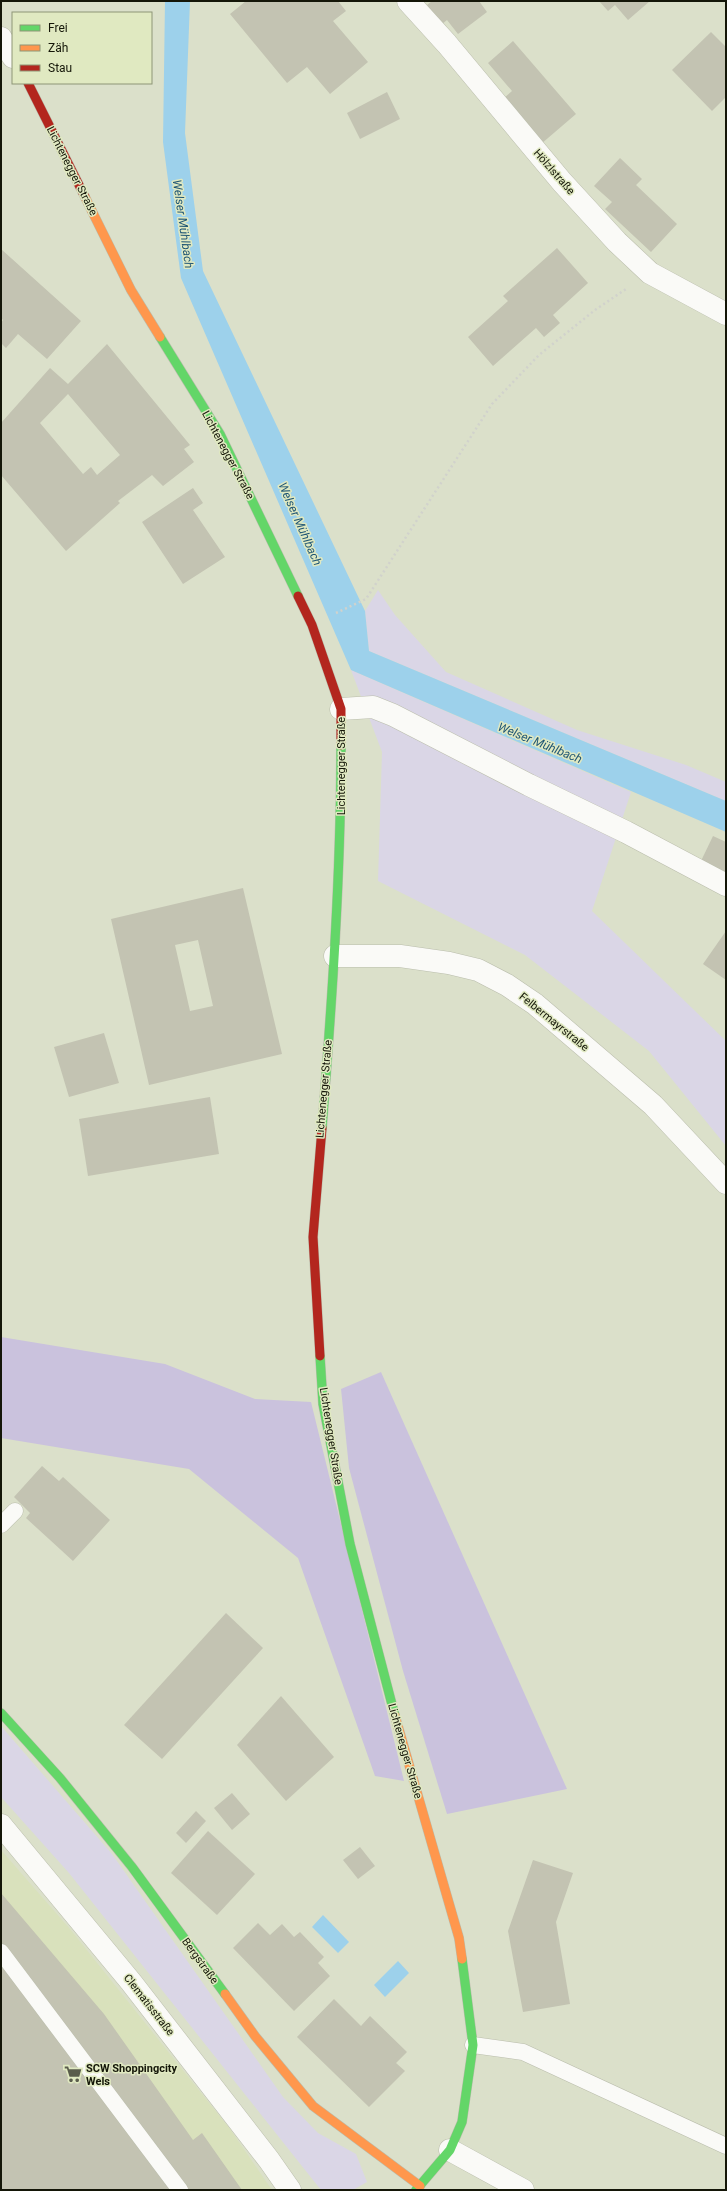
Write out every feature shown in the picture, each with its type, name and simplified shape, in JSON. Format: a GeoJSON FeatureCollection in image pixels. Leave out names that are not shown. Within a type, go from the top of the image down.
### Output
{"type":"FeatureCollection","features":[{"type":"Feature","properties":{"kind":"street","name":"Hölzlstraße"},"geometry":{"type":"LineString","coordinates":[[408,1],[447,44],[562,182],[617,242],[650,273],[726,314]]}},
{"type":"Feature","properties":{"kind":"street"},"geometry":{"type":"LineString","coordinates":[[1,38],[12,55]]}},
{"type":"Feature","properties":{"kind":"street","name":"Lichtenegger Straße"},"geometry":{"type":"LineString","coordinates":[[28,84],[131,290],[220,434],[312,625],[341,710],[341,810],[335,956],[313,1237],[323,1404],[350,1544],[386,1681],[459,1938],[473,2045],[462,2122],[450,2150],[418,2188]]}},
{"type":"Feature","properties":{"kind":"street"},"geometry":{"type":"LineString","coordinates":[[341,710],[373,707],[393,715],[529,785],[626,832],[726,885]]}},
{"type":"Feature","properties":{"kind":"street","name":"Felbermayrstraße"},"geometry":{"type":"LineString","coordinates":[[335,956],[400,956],[450,963],[478,970],[506,985],[535,1004],[653,1105],[726,1183]]}},
{"type":"Feature","properties":{"kind":"street","name":"Bergstraße"},"geometry":{"type":"LineString","coordinates":[[1,1713],[60,1778],[132,1868],[255,2036],[313,2106],[418,2188]]}},
{"type":"Feature","properties":{"kind":"street","name":"Clematisstraße"},"geometry":{"type":"LineString","coordinates":[[1,1825],[131,1982],[269,2160],[290,2190]]}},
{"type":"Feature","properties":{"kind":"street"},"geometry":{"type":"LineString","coordinates":[[450,2150],[523,2190]]}},
{"type":"Feature","properties":{"kind":"lane"},"geometry":{"type":"LineString","coordinates":[[1,1525],[15,1510]]}},
{"type":"Feature","properties":{"kind":"lane"},"geometry":{"type":"LineString","coordinates":[[1,1952],[180,2190]]}},
{"type":"Feature","properties":{"kind":"lane"},"geometry":{"type":"LineString","coordinates":[[473,2045],[523,2052],[726,2146]]}},
{"type":"Feature","properties":{"kind":"path"},"geometry":{"type":"LineString","coordinates":[[366,599],[492,404],[539,355],[595,310],[650,273]]}},
{"type":"Feature","properties":{"kind":"shaded area"},"geometry":{"type":"Polygon","coordinates":[[[378,590],[395,615],[446,672],[577,730],[686,765],[726,782],[726,801],[369,651],[365,611],[378,590]]]}},
{"type":"Feature","properties":{"kind":"shaded area"},"geometry":{"type":"Polygon","coordinates":[[[351,670],[631,792],[592,911],[726,1041],[726,1146],[649,1051],[525,955],[378,881],[382,752],[351,670]]]}},
{"type":"Feature","properties":{"kind":"shaded area"},"geometry":{"type":"Polygon","coordinates":[[[1,1337],[165,1364],[255,1399],[311,1402],[404,1781],[375,1776],[298,1558],[189,1469],[1,1438],[1,1337]]]}},
{"type":"Feature","properties":{"kind":"shaded area"},"geometry":{"type":"Polygon","coordinates":[[[381,1372],[567,1789],[447,1814],[403,1671],[349,1468],[341,1389],[381,1372]]]}},
{"type":"Feature","properties":{"kind":"shaded area"},"geometry":{"type":"Polygon","coordinates":[[[1,1726],[112,1854],[283,2097],[318,2133],[356,2154],[367,2182],[353,2190],[321,2190],[69,1873],[1,1797],[1,1726]]]}},
{"type":"Feature","properties":{"kind":"shaded area","name":"SCW Shoppingcity Wels"},"geometry":{"type":"Polygon","coordinates":[[[1,1850],[70,1929],[230,2129],[272,2190],[1,2190],[1,1850]]]}},
{"type":"Feature","properties":{"kind":"water","name":"Welser Mühlbach"},"geometry":{"type":"Polygon","coordinates":[[[165,1],[190,1],[185,133],[203,271],[365,611],[369,651],[726,801],[726,832],[351,670],[181,278],[163,142],[165,1]]]}},
{"type":"Feature","properties":{"kind":"water"},"geometry":{"type":"Polygon","coordinates":[[[323,1915],[349,1942],[338,1953],[312,1927],[323,1915]]]}},
{"type":"Feature","properties":{"kind":"water"},"geometry":{"type":"Polygon","coordinates":[[[398,1961],[409,1973],[385,1997],[374,1985],[398,1961]]]}},
{"type":"Feature","properties":{"kind":"building"},"geometry":{"type":"Polygon","coordinates":[[[246,1],[338,1],[346,11],[333,21],[368,62],[330,94],[307,67],[287,83],[230,14],[246,1]]]}},
{"type":"Feature","properties":{"kind":"building"},"geometry":{"type":"Polygon","coordinates":[[[432,1],[479,1],[487,12],[458,34],[447,20],[442,24],[427,5],[432,1]]]}},
{"type":"Feature","properties":{"kind":"building"},"geometry":{"type":"Polygon","coordinates":[[[599,1],[650,1],[628,20],[615,5],[608,11],[599,1]]]}},
{"type":"Feature","properties":{"kind":"building"},"geometry":{"type":"Polygon","coordinates":[[[711,32],[726,47],[726,97],[712,111],[672,70],[711,32]]]}},
{"type":"Feature","properties":{"kind":"building"},"geometry":{"type":"Polygon","coordinates":[[[513,41],[576,114],[541,144],[503,99],[512,91],[488,63],[513,41]]]}},
{"type":"Feature","properties":{"kind":"building"},"geometry":{"type":"Polygon","coordinates":[[[387,92],[400,119],[360,139],[347,113],[387,92]]]}},
{"type":"Feature","properties":{"kind":"building"},"geometry":{"type":"Polygon","coordinates":[[[620,158],[642,179],[636,185],[677,224],[651,252],[605,209],[612,202],[594,186],[620,158]]]}},
{"type":"Feature","properties":{"kind":"building"},"geometry":{"type":"Polygon","coordinates":[[[557,248],[588,283],[553,315],[560,323],[544,337],[536,328],[493,366],[468,337],[508,301],[503,296],[557,248]]]}},
{"type":"Feature","properties":{"kind":"building"},"geometry":{"type":"Polygon","coordinates":[[[1,249],[81,321],[47,359],[18,334],[6,348],[1,343],[1,323],[3,320],[1,318],[1,249]]]}},
{"type":"Feature","properties":{"kind":"building"},"geometry":{"type":"Polygon","coordinates":[[[107,344],[190,445],[184,449],[194,462],[163,486],[152,475],[118,501],[120,503],[66,551],[1,475],[1,423],[50,368],[68,384],[107,344]],[[68,394],[40,423],[83,474],[91,467],[97,475],[120,455],[68,394]]]}},
{"type":"Feature","properties":{"kind":"building"},"geometry":{"type":"Polygon","coordinates":[[[193,488],[203,503],[193,510],[225,557],[183,584],[142,522],[193,488]]]}},
{"type":"Feature","properties":{"kind":"building"},"geometry":{"type":"Polygon","coordinates":[[[713,836],[726,842],[726,873],[701,861],[713,836]]]}},
{"type":"Feature","properties":{"kind":"building"},"geometry":{"type":"Polygon","coordinates":[[[243,888],[282,1054],[149,1085],[111,919],[243,888]],[[198,940],[175,945],[190,1011],[213,1006],[198,940]]]}},
{"type":"Feature","properties":{"kind":"building"},"geometry":{"type":"Polygon","coordinates":[[[726,931],[726,980],[703,964],[726,931]]]}},
{"type":"Feature","properties":{"kind":"building"},"geometry":{"type":"Polygon","coordinates":[[[104,1033],[119,1083],[69,1097],[54,1047],[104,1033]]]}},
{"type":"Feature","properties":{"kind":"building"},"geometry":{"type":"Polygon","coordinates":[[[210,1097],[219,1154],[88,1176],[79,1119],[210,1097]]]}},
{"type":"Feature","properties":{"kind":"building"},"geometry":{"type":"Polygon","coordinates":[[[42,1466],[59,1481],[63,1477],[110,1520],[73,1561],[26,1518],[30,1513],[14,1497],[42,1466]]]}},
{"type":"Feature","properties":{"kind":"building"},"geometry":{"type":"Polygon","coordinates":[[[226,1613],[263,1648],[162,1759],[124,1725],[226,1613]]]}},
{"type":"Feature","properties":{"kind":"building"},"geometry":{"type":"Polygon","coordinates":[[[281,1696],[334,1757],[286,1801],[237,1745],[281,1696]]]}},
{"type":"Feature","properties":{"kind":"building"},"geometry":{"type":"Polygon","coordinates":[[[232,1793],[250,1814],[232,1830],[214,1808],[232,1793]]]}},
{"type":"Feature","properties":{"kind":"building"},"geometry":{"type":"Polygon","coordinates":[[[196,1811],[206,1821],[186,1843],[176,1833],[196,1811]]]}},
{"type":"Feature","properties":{"kind":"building"},"geometry":{"type":"Polygon","coordinates":[[[208,1831],[255,1874],[217,1915],[171,1873],[208,1831]]]}},
{"type":"Feature","properties":{"kind":"building"},"geometry":{"type":"Polygon","coordinates":[[[360,1847],[375,1866],[358,1879],[343,1860],[360,1847]]]}},
{"type":"Feature","properties":{"kind":"building"},"geometry":{"type":"Polygon","coordinates":[[[533,1860],[573,1873],[556,1922],[570,2004],[523,2012],[508,1931],[533,1860]]]}},
{"type":"Feature","properties":{"kind":"building","name":"SCW Shoppingcity Wels"},"geometry":{"type":"Polygon","coordinates":[[[1,1893],[104,2014],[193,2140],[202,2133],[242,2190],[1,2190],[1,1893]]]}},
{"type":"Feature","properties":{"kind":"building"},"geometry":{"type":"Polygon","coordinates":[[[258,1923],[270,1935],[282,1924],[294,1937],[300,1932],[324,1957],[318,1963],[330,1976],[294,2011],[233,1948],[258,1923]]]}},
{"type":"Feature","properties":{"kind":"building"},"geometry":{"type":"Polygon","coordinates":[[[334,1999],[361,2026],[370,2016],[407,2052],[396,2063],[405,2071],[369,2107],[297,2037],[334,1999]]]}},
{"type":"Feature","properties":{"kind":"traffic: fast"},"geometry":{"type":"LineString","coordinates":[[160,337],[220,434],[298,596]]}},
{"type":"Feature","properties":{"kind":"traffic: fast"},"geometry":{"type":"LineString","coordinates":[[322,1128],[335,937],[341,793],[341,745]]}},
{"type":"Feature","properties":{"kind":"traffic: fast"},"geometry":{"type":"LineString","coordinates":[[320,1356],[323,1404],[350,1544],[395,1716]]}},
{"type":"Feature","properties":{"kind":"traffic: fast"},"geometry":{"type":"LineString","coordinates":[[1,1713],[60,1778],[132,1867],[225,1994]]}},
{"type":"Feature","properties":{"kind":"traffic: fast"},"geometry":{"type":"LineString","coordinates":[[416,2190],[450,2150],[462,2122],[473,2045],[462,1959]]}},
{"type":"Feature","properties":{"kind":"traffic: slow"},"geometry":{"type":"LineString","coordinates":[[85,197],[131,290],[160,337]]}},
{"type":"Feature","properties":{"kind":"traffic: slow"},"geometry":{"type":"LineString","coordinates":[[395,1716],[459,1938],[462,1959]]}},
{"type":"Feature","properties":{"kind":"traffic: slow"},"geometry":{"type":"LineString","coordinates":[[225,1994],[255,2036],[313,2106],[420,2186]]}},
{"type":"Feature","properties":{"kind":"traffic: jam"},"geometry":{"type":"LineString","coordinates":[[28,84],[85,197]]}},
{"type":"Feature","properties":{"kind":"traffic: jam"},"geometry":{"type":"LineString","coordinates":[[298,596],[312,625],[341,709],[341,745]]}},
{"type":"Feature","properties":{"kind":"traffic: jam"},"geometry":{"type":"LineString","coordinates":[[320,1356],[313,1237],[322,1128]]}},
{"type":"Feature","properties":{"kind":"place","name":"SCW Shoppingcity Wels"},"geometry":{"type":"Point","coordinates":[73,2074]}}]}
